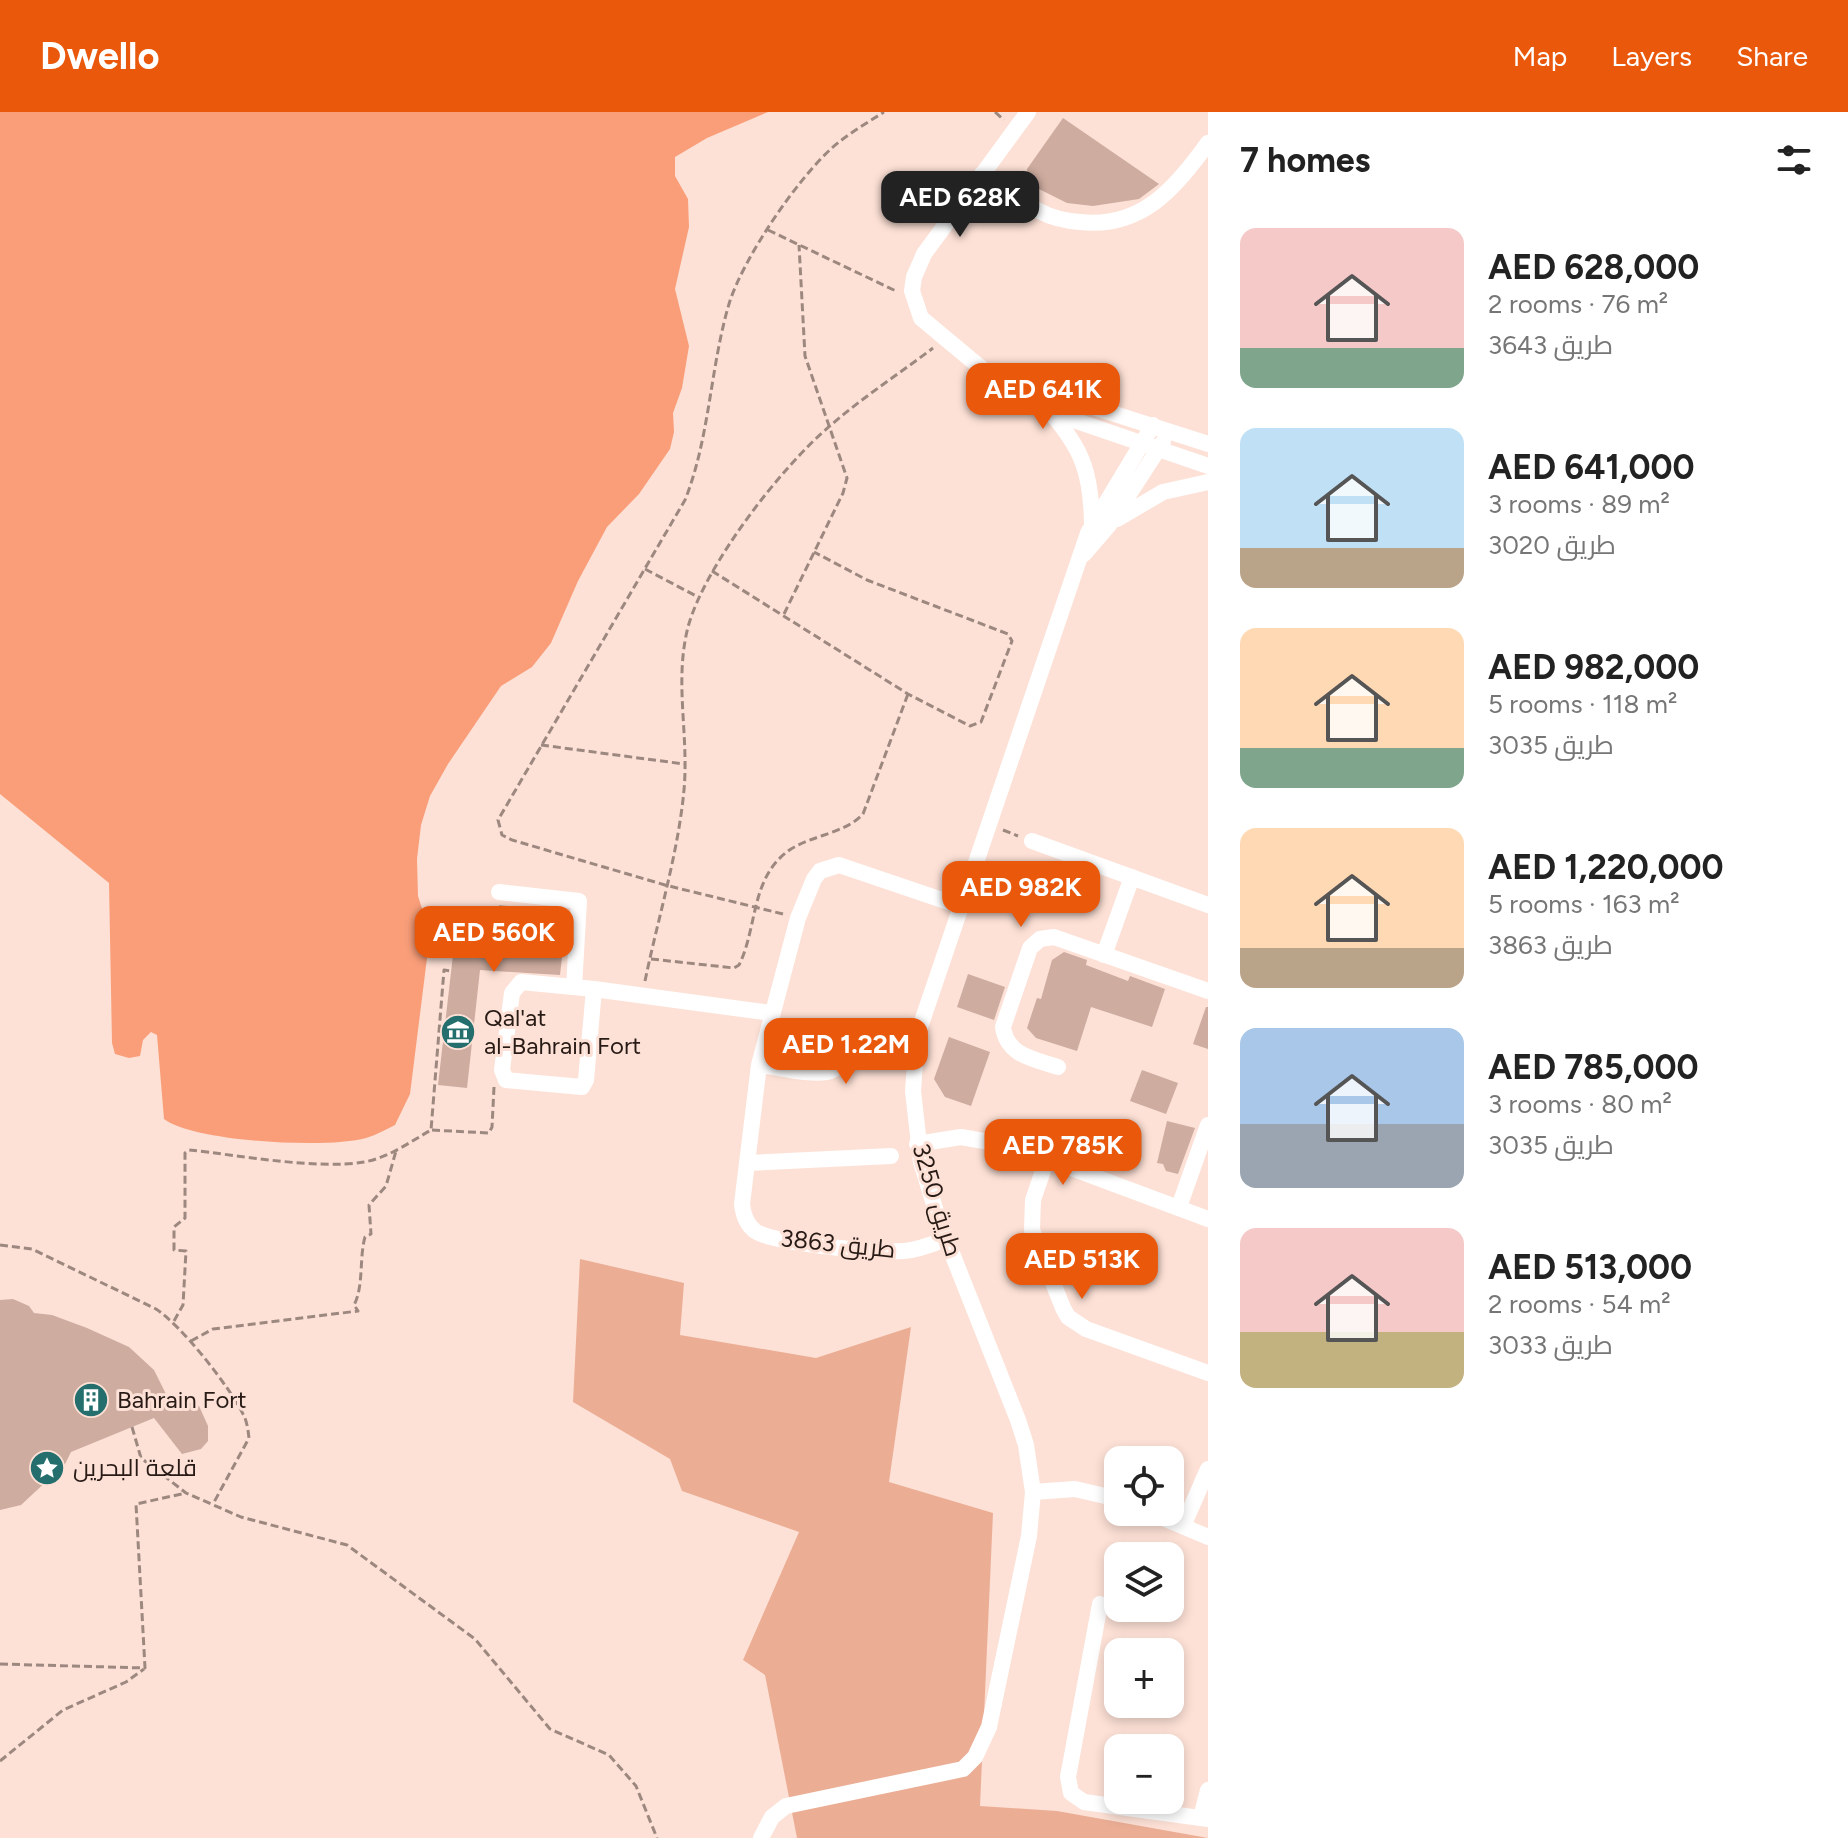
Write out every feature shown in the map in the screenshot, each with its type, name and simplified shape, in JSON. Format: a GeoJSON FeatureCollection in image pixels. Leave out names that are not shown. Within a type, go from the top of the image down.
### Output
{"type":"FeatureCollection","features":[{"type":"Feature","properties":{"kind":"street"},"geometry":{"type":"LineString","coordinates":[[1028,112],[924,254],[914,277],[913,299],[921,318],[1011,392],[1050,412],[1208,466]]}},
{"type":"Feature","properties":{"kind":"street"},"geometry":{"type":"LineString","coordinates":[[982,174],[1040,212],[1062,220],[1114,222],[1158,202],[1181,181],[1208,143]]}},
{"type":"Feature","properties":{"kind":"street"},"geometry":{"type":"LineString","coordinates":[[976,363],[1043,391],[1208,444]]}},
{"type":"Feature","properties":{"kind":"street"},"geometry":{"type":"LineString","coordinates":[[1050,412],[1071,437],[1081,455],[1101,524],[1163,492],[1208,482]]}},
{"type":"Feature","properties":{"kind":"street","name":"طريق 3250"},"geometry":{"type":"LineString","coordinates":[[1150,446],[1153,425]]}},
{"type":"Feature","properties":{"kind":"street","name":"طريق 3250"},"geometry":{"type":"LineString","coordinates":[[761,1838],[772,1817],[786,1806],[963,1769],[975,1757],[989,1727],[1029,1536],[1033,1492],[1026,1445],[1018,1420],[946,1239],[929,1192],[917,1144],[913,1079],[919,1028],[1083,555],[1150,446],[1170,431]]}},
{"type":"Feature","properties":{"kind":"street"},"geometry":{"type":"LineString","coordinates":[[1032,841],[1208,905]]}},
{"type":"Feature","properties":{"kind":"street","name":"طريق 3863"},"geometry":{"type":"LineString","coordinates":[[946,1239],[917,1250],[886,1251],[808,1243],[753,1230],[743,1213],[759,1065],[798,918],[814,879],[820,871],[839,865],[960,906]]}},
{"type":"Feature","properties":{"kind":"street"},"geometry":{"type":"LineString","coordinates":[[1104,955],[1132,877]]}},
{"type":"Feature","properties":{"kind":"street"},"geometry":{"type":"LineString","coordinates":[[499,892],[579,901],[574,987]]}},
{"type":"Feature","properties":{"kind":"street"},"geometry":{"type":"LineString","coordinates":[[1058,1067],[1012,1050],[1005,1040],[1003,1027],[1030,948],[1040,939],[1054,937],[1208,991]]}},
{"type":"Feature","properties":{"kind":"street"},"geometry":{"type":"LineString","coordinates":[[594,989],[586,1080],[582,1087],[509,1082],[502,1074],[513,988],[521,982],[594,989],[771,1013]]}},
{"type":"Feature","properties":{"kind":"street"},"geometry":{"type":"LineString","coordinates":[[759,1065],[826,1073],[837,1069],[855,1038],[868,1031],[886,1026],[919,1028]]}},
{"type":"Feature","properties":{"kind":"street"},"geometry":{"type":"LineString","coordinates":[[1179,1207],[1208,1125]]}},
{"type":"Feature","properties":{"kind":"street"},"geometry":{"type":"LineString","coordinates":[[917,1144],[945,1138],[975,1139],[1047,1159],[1208,1219]]}},
{"type":"Feature","properties":{"kind":"street"},"geometry":{"type":"LineString","coordinates":[[748,1163],[891,1156]]}},
{"type":"Feature","properties":{"kind":"street"},"geometry":{"type":"LineString","coordinates":[[1047,1159],[1033,1200],[1032,1230],[1068,1317],[1086,1329],[1208,1373]]}},
{"type":"Feature","properties":{"kind":"street"},"geometry":{"type":"LineString","coordinates":[[1184,1524],[1208,1469]]}},
{"type":"Feature","properties":{"kind":"street"},"geometry":{"type":"LineString","coordinates":[[1033,1492],[1075,1489],[1104,1496]]}},
{"type":"Feature","properties":{"kind":"street"},"geometry":{"type":"LineString","coordinates":[[1183,1526],[1208,1537]]}},
{"type":"Feature","properties":{"kind":"street"},"geometry":{"type":"LineString","coordinates":[[1100,1604],[1068,1777],[1071,1793],[1084,1802],[1204,1819],[1208,1790]]}},
{"type":"Feature","properties":{"kind":"path"},"geometry":{"type":"LineString","coordinates":[[798,918],[665,885],[502,835],[498,825],[500,815],[676,518],[692,482],[729,304],[740,276],[768,230],[821,158],[847,136],[884,112]]}},
{"type":"Feature","properties":{"kind":"path"},"geometry":{"type":"LineString","coordinates":[[768,230],[913,299]]}},
{"type":"Feature","properties":{"kind":"path"},"geometry":{"type":"LineString","coordinates":[[784,614],[843,493],[847,478],[805,356],[799,245]]}},
{"type":"Feature","properties":{"kind":"path"},"geometry":{"type":"LineString","coordinates":[[642,996],[684,792],[680,680],[683,651],[699,597],[712,571],[769,492],[830,425],[945,340]]}},
{"type":"Feature","properties":{"kind":"path"},"geometry":{"type":"LineString","coordinates":[[712,571],[908,694],[970,726],[981,722],[1011,637],[867,580],[814,552]]}},
{"type":"Feature","properties":{"kind":"path"},"geometry":{"type":"LineString","coordinates":[[645,569],[699,597]]}},
{"type":"Feature","properties":{"kind":"path"},"geometry":{"type":"LineString","coordinates":[[649,959],[734,968],[741,962],[760,887],[772,868],[787,852],[807,840],[850,824],[863,814],[908,694]]}},
{"type":"Feature","properties":{"kind":"path"},"geometry":{"type":"LineString","coordinates":[[541,745],[685,764]]}},
{"type":"Feature","properties":{"kind":"path"},"geometry":{"type":"LineString","coordinates":[[988,824],[1032,841]]}},
{"type":"Feature","properties":{"kind":"path"},"geometry":{"type":"LineString","coordinates":[[431,1130],[444,970],[451,971]]}},
{"type":"Feature","properties":{"kind":"path"},"geometry":{"type":"LineString","coordinates":[[174,1321],[184,1299],[186,1251],[174,1250],[174,1227],[185,1218],[183,1157],[187,1151],[365,1162],[397,1150],[431,1130],[489,1133],[495,1086],[502,1074]]}},
{"type":"Feature","properties":{"kind":"path"},"geometry":{"type":"LineString","coordinates":[[191,1341],[213,1329],[358,1311],[354,1305],[359,1295],[360,1252],[365,1237],[371,1234],[369,1205],[386,1186],[397,1150]]}},
{"type":"Feature","properties":{"kind":"path"},"geometry":{"type":"LineString","coordinates":[[0,1245],[32,1249],[174,1321],[191,1341],[244,1415],[249,1438],[212,1505]]}},
{"type":"Feature","properties":{"kind":"path"},"geometry":{"type":"LineString","coordinates":[[132,1427],[141,1458],[186,1493],[241,1517],[347,1545],[475,1639],[550,1729],[609,1755],[636,1786],[657,1838]]}},
{"type":"Feature","properties":{"kind":"path"},"geometry":{"type":"LineString","coordinates":[[145,1668],[136,1504],[186,1493]]}},
{"type":"Feature","properties":{"kind":"path"},"geometry":{"type":"LineString","coordinates":[[0,1664],[145,1668]]}},
{"type":"Feature","properties":{"kind":"path"},"geometry":{"type":"LineString","coordinates":[[0,1761],[63,1710],[126,1682],[145,1668]]}},
{"type":"Feature","properties":{"kind":"shaded area"},"geometry":{"type":"Polygon","coordinates":[[[0,112],[768,112],[707,138],[675,157],[675,176],[688,199],[689,227],[675,289],[689,346],[682,388],[673,413],[674,432],[670,449],[639,494],[607,527],[578,581],[551,643],[532,667],[501,686],[430,796],[421,825],[417,859],[418,896],[430,934],[410,1094],[395,1125],[370,1137],[323,1143],[262,1141],[203,1133],[164,1119],[157,1035],[151,1032],[143,1040],[140,1056],[129,1058],[115,1054],[112,1043],[109,883],[0,794],[0,112]]]}},
{"type":"Feature","properties":{"kind":"shaded area"},"geometry":{"type":"Polygon","coordinates":[[[580,1259],[684,1283],[680,1335],[816,1358],[911,1327],[889,1482],[993,1513],[980,1806],[1057,1811],[1208,1838],[797,1838],[765,1675],[743,1660],[799,1532],[682,1491],[670,1459],[573,1402],[580,1259]]]}},
{"type":"Feature","properties":{"kind":"building"},"geometry":{"type":"Polygon","coordinates":[[[1063,118],[1159,184],[1139,199],[1093,206],[1067,203],[1029,184],[1027,169],[1063,118]]]}},
{"type":"Feature","properties":{"kind":"building","name":"Qal'at al-Bahrain Fort"},"geometry":{"type":"Polygon","coordinates":[[[499,905],[567,913],[560,975],[480,970],[467,1088],[438,1085],[456,929],[496,934],[499,905]]]}},
{"type":"Feature","properties":{"kind":"building"},"geometry":{"type":"Polygon","coordinates":[[[1064,952],[1087,960],[1086,965],[1128,981],[1130,976],[1165,989],[1152,1027],[1091,1007],[1077,1051],[1036,1038],[1027,1028],[1037,998],[1041,999],[1052,960],[1064,952]]]}},
{"type":"Feature","properties":{"kind":"building"},"geometry":{"type":"Polygon","coordinates":[[[968,974],[1005,987],[994,1020],[957,1007],[968,974]]]}},
{"type":"Feature","properties":{"kind":"building"},"geometry":{"type":"Polygon","coordinates":[[[1208,1007],[1208,1049],[1193,1044],[1208,1007]]]}},
{"type":"Feature","properties":{"kind":"building"},"geometry":{"type":"Polygon","coordinates":[[[949,1037],[990,1052],[971,1106],[945,1097],[934,1079],[949,1037]]]}},
{"type":"Feature","properties":{"kind":"building"},"geometry":{"type":"Polygon","coordinates":[[[1142,1070],[1178,1083],[1166,1114],[1130,1101],[1142,1070]]]}},
{"type":"Feature","properties":{"kind":"building"},"geometry":{"type":"Polygon","coordinates":[[[1167,1121],[1195,1128],[1178,1174],[1166,1171],[1163,1164],[1157,1163],[1167,1121]]]}},
{"type":"Feature","properties":{"kind":"building","name":"Bahrain Fort"},"geometry":{"type":"Polygon","coordinates":[[[13,1299],[29,1306],[34,1313],[52,1315],[129,1347],[154,1370],[167,1396],[199,1406],[208,1426],[208,1441],[201,1449],[182,1454],[154,1418],[71,1452],[65,1464],[21,1505],[0,1510],[0,1300],[13,1299]]]}},
{"type":"Feature","properties":{"kind":"place","name":"Qal'at al-Bahrain Fort"},"geometry":{"type":"Point","coordinates":[458,1032]}},
{"type":"Feature","properties":{"kind":"place","name":"Bahrain Fort"},"geometry":{"type":"Point","coordinates":[91,1400]}},
{"type":"Feature","properties":{"kind":"place","name":"قلعة البحرين"},"geometry":{"type":"Point","coordinates":[47,1468]}}]}
